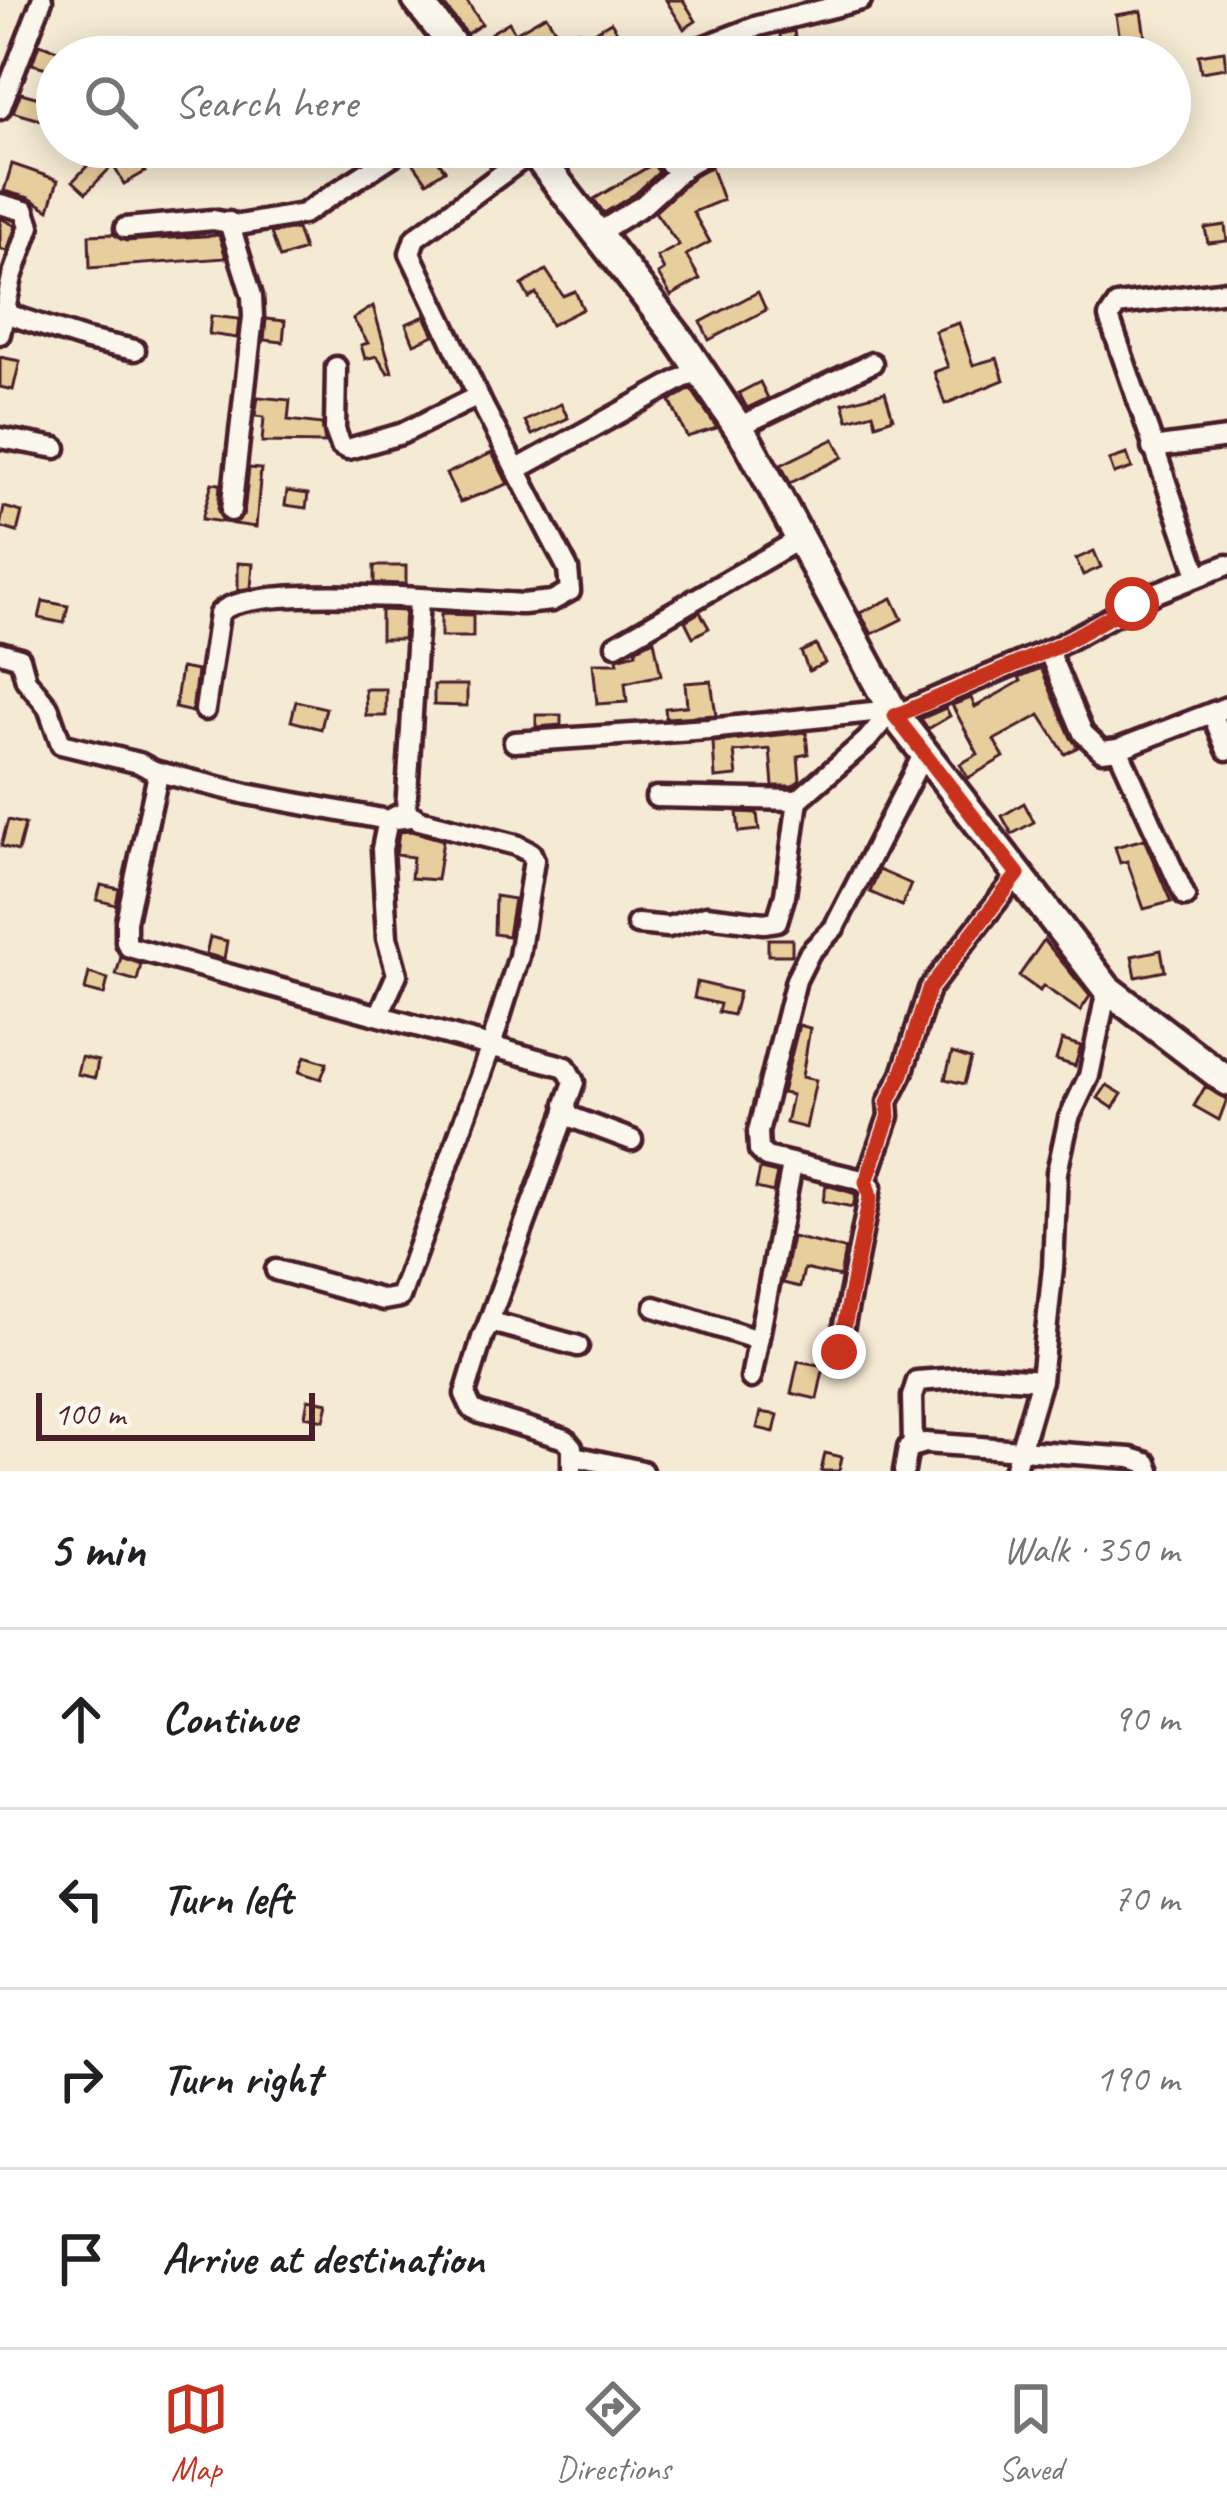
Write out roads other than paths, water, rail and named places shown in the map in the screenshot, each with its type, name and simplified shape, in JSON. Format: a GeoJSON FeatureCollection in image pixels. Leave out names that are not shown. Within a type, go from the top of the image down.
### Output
{"type":"FeatureCollection","features":[{"type":"Feature","properties":{"kind":"street"},"geometry":{"type":"LineString","coordinates":[[0,110],[42,0]]}},
{"type":"Feature","properties":{"kind":"street"},"geometry":{"type":"LineString","coordinates":[[417,0],[445,36]]}},
{"type":"Feature","properties":{"kind":"street"},"geometry":{"type":"LineString","coordinates":[[732,36],[861,0]]}},
{"type":"Feature","properties":{"kind":"street"},"geometry":{"type":"LineString","coordinates":[[125,228],[191,220],[239,225],[303,214],[374,168]]}},
{"type":"Feature","properties":{"kind":"street"},"geometry":{"type":"LineString","coordinates":[[205,710],[219,614],[227,604],[288,594],[541,603],[570,591],[568,569],[478,396],[411,246],[507,168]]}},
{"type":"Feature","properties":{"kind":"street"},"geometry":{"type":"LineString","coordinates":[[546,168],[738,427],[894,713],[1108,989],[1227,1081]]}},
{"type":"Feature","properties":{"kind":"street"},"geometry":{"type":"LineString","coordinates":[[674,168],[677,172]]}},
{"type":"Feature","properties":{"kind":"street"},"geometry":{"type":"LineString","coordinates":[[596,235],[643,205],[684,168]]}},
{"type":"Feature","properties":{"kind":"street"},"geometry":{"type":"LineString","coordinates":[[0,204],[25,212],[30,226],[0,334]]}},
{"type":"Feature","properties":{"kind":"street"},"geometry":{"type":"LineString","coordinates":[[229,222],[254,317],[231,512]]}},
{"type":"Feature","properties":{"kind":"street"},"geometry":{"type":"LineString","coordinates":[[1198,574],[1111,326],[1111,309],[1227,291]]}},
{"type":"Feature","properties":{"kind":"street"},"geometry":{"type":"LineString","coordinates":[[4,313],[135,350]]}},
{"type":"Feature","properties":{"kind":"street"},"geometry":{"type":"LineString","coordinates":[[738,427],[872,363]]}},
{"type":"Feature","properties":{"kind":"street"},"geometry":{"type":"LineString","coordinates":[[336,368],[335,430],[341,446],[348,449],[400,434],[478,396]]}},
{"type":"Feature","properties":{"kind":"street"},"geometry":{"type":"LineString","coordinates":[[516,470],[699,369]]}},
{"type":"Feature","properties":{"kind":"street"},"geometry":{"type":"LineString","coordinates":[[0,438],[56,448]]}},
{"type":"Feature","properties":{"kind":"street"},"geometry":{"type":"LineString","coordinates":[[1152,448],[1227,439]]}},
{"type":"Feature","properties":{"kind":"street"},"geometry":{"type":"LineString","coordinates":[[616,645],[797,540]]}},
{"type":"Feature","properties":{"kind":"street"},"geometry":{"type":"LineString","coordinates":[[514,742],[894,713],[1048,650],[1198,574],[1227,565]]}},
{"type":"Feature","properties":{"kind":"street"},"geometry":{"type":"LineString","coordinates":[[380,1013],[398,974],[387,938],[382,849],[401,816],[419,600]]}},
{"type":"Feature","properties":{"kind":"street"},"geometry":{"type":"LineString","coordinates":[[1048,650],[1083,733],[1102,751],[1220,710],[1227,750]]}},
{"type":"Feature","properties":{"kind":"street"},"geometry":{"type":"LineString","coordinates":[[0,652],[20,658],[26,680],[48,707],[61,744],[247,794],[401,816],[531,853],[518,956],[491,1046],[400,1298],[384,1300],[276,1270]]}},
{"type":"Feature","properties":{"kind":"street"},"geometry":{"type":"LineString","coordinates":[[637,923],[676,926],[706,916],[777,921],[798,800],[894,713]]}},
{"type":"Feature","properties":{"kind":"street"},"geometry":{"type":"LineString","coordinates":[[1118,748],[1184,896]]}},
{"type":"Feature","properties":{"kind":"street"},"geometry":{"type":"LineString","coordinates":[[866,1182],[766,1157],[759,1150],[758,1132],[796,980],[810,952],[835,928],[924,753]]}},
{"type":"Feature","properties":{"kind":"street"},"geometry":{"type":"LineString","coordinates":[[154,771],[157,779],[124,933],[129,947],[566,1067],[574,1082],[566,1111],[467,1384],[466,1401],[480,1413],[565,1439],[573,1464],[642,1471]]}},
{"type":"Feature","properties":{"kind":"street"},"geometry":{"type":"LineString","coordinates":[[656,797],[798,800]]}},
{"type":"Feature","properties":{"kind":"street"},"geometry":{"type":"LineString","coordinates":[[839,1352],[870,1197],[866,1182],[889,1116],[888,1102],[902,1074],[929,989],[1018,874]]}},
{"type":"Feature","properties":{"kind":"street"},"geometry":{"type":"LineString","coordinates":[[1015,1471],[1041,1379],[1057,1172],[1069,1118],[1089,1076],[1108,989]]}},
{"type":"Feature","properties":{"kind":"street"},"geometry":{"type":"LineString","coordinates":[[566,1111],[574,1120],[632,1140]]}},
{"type":"Feature","properties":{"kind":"street"},"geometry":{"type":"LineString","coordinates":[[751,1378],[792,1165]]}},
{"type":"Feature","properties":{"kind":"street"},"geometry":{"type":"LineString","coordinates":[[655,1307],[758,1340]]}},
{"type":"Feature","properties":{"kind":"street"},"geometry":{"type":"LineString","coordinates":[[487,1327],[506,1324],[578,1346]]}},
{"type":"Feature","properties":{"kind":"street"},"geometry":{"type":"LineString","coordinates":[[913,1444],[916,1381],[984,1376],[1041,1379]]}},
{"type":"Feature","properties":{"kind":"street"},"geometry":{"type":"LineString","coordinates":[[904,1471],[913,1444],[1131,1458],[1147,1463],[1150,1471]]}}]}
